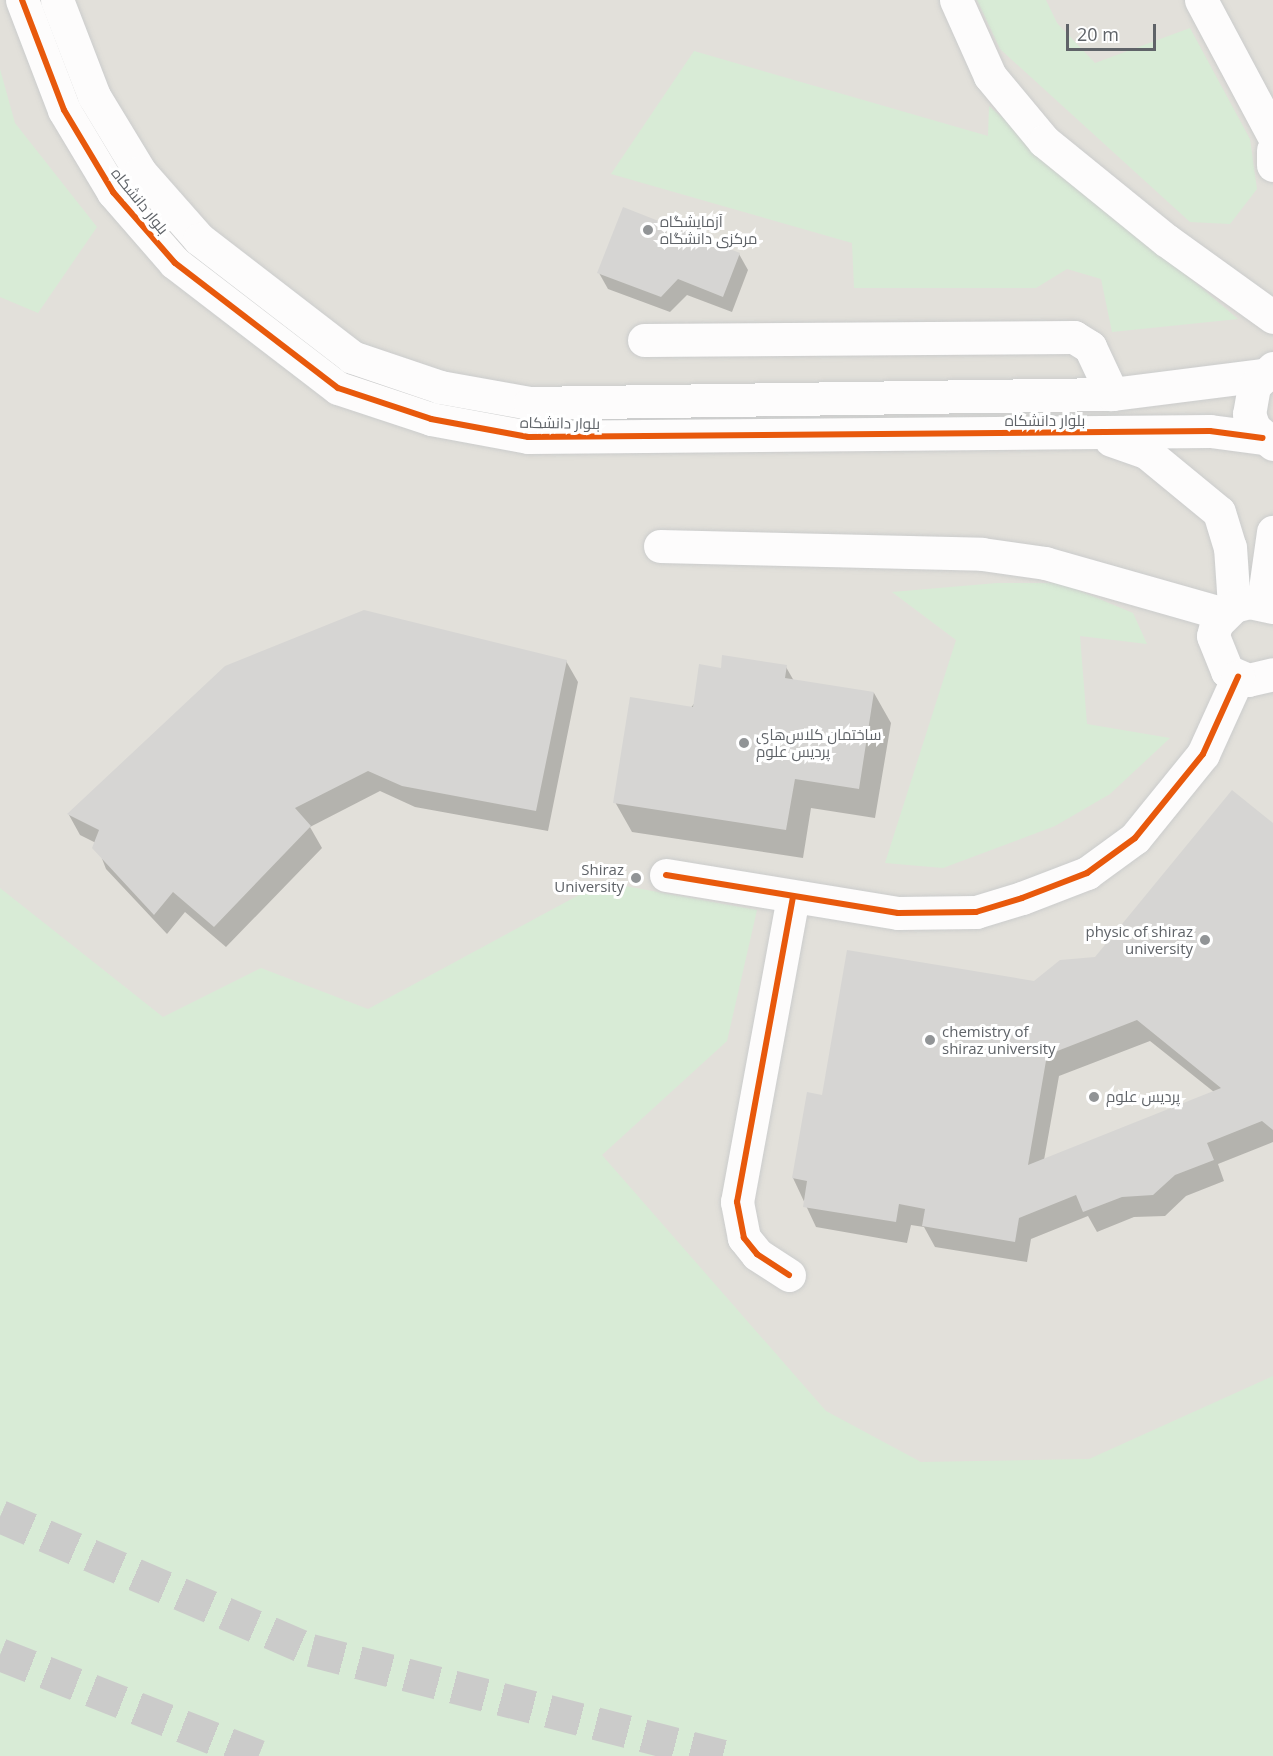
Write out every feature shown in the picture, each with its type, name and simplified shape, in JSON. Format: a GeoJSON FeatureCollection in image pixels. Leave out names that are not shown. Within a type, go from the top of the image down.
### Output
{"type":"FeatureCollection","features":[{"type":"Feature","properties":{"kind":"street","name":"بلوار دانشکاه"},"geometry":{"type":"LineString","coordinates":[[22,0],[64,110],[113,192],[175,263],[338,388],[431,419],[528,437],[1210,431],[1268,441]]}},
{"type":"Feature","properties":{"kind":"street","name":"بلوار دانشکاه"},"geometry":{"type":"LineString","coordinates":[[57,0],[94,96],[140,172],[199,239],[352,357],[440,387],[531,404],[1112,394],[1268,372]]}},
{"type":"Feature","properties":{"kind":"street"},"geometry":{"type":"LineString","coordinates":[[956,0],[990,76],[1044,141],[1166,240],[1273,317]]}},
{"type":"Feature","properties":{"kind":"street"},"geometry":{"type":"LineString","coordinates":[[1201,0],[1273,135]]}},
{"type":"Feature","properties":{"kind":"street"},"geometry":{"type":"LineString","coordinates":[[1273,150],[1273,165]]}},
{"type":"Feature","properties":{"kind":"street"},"geometry":{"type":"LineString","coordinates":[[644,339],[1074,337],[1090,347],[1112,394]]}},
{"type":"Feature","properties":{"kind":"street"},"geometry":{"type":"LineString","coordinates":[[1268,372],[1254,386],[1249,414],[1268,441]]}},
{"type":"Feature","properties":{"kind":"street"},"geometry":{"type":"LineString","coordinates":[[1092,433],[1146,452],[1219,513],[1249,607]]}},
{"type":"Feature","properties":{"kind":"street"},"geometry":{"type":"LineString","coordinates":[[1273,532],[1249,607],[1216,624],[1214,649],[1238,677],[1259,680],[1273,674]]}},
{"type":"Feature","properties":{"kind":"street"},"geometry":{"type":"LineString","coordinates":[[660,546],[982,554],[1045,563],[1249,607]]}},
{"type":"Feature","properties":{"kind":"street"},"geometry":{"type":"LineString","coordinates":[[666,875],[793,898],[898,913],[976,912],[1087,873],[1135,838],[1186,779],[1217,730],[1238,677]]}},
{"type":"Feature","properties":{"kind":"street"},"geometry":{"type":"LineString","coordinates":[[789,1275],[757,1254],[744,1238],[737,1202],[793,898]]}},
{"type":"Feature","properties":{"kind":"shaded area","name":"Shiraz University"},"geometry":{"type":"Polygon","coordinates":[[[0,0],[1273,0],[1273,1756],[0,1756],[0,0]]]}},
{"type":"Feature","properties":{"kind":"green space"},"geometry":{"type":"Polygon","coordinates":[[[977,0],[1046,0],[1057,23],[1095,63],[1190,28],[1250,139],[1257,189],[1230,224],[1190,222],[1000,49],[977,0]]]}},
{"type":"Feature","properties":{"kind":"green space"},"geometry":{"type":"Polygon","coordinates":[[[694,51],[988,136],[989,106],[1238,319],[1112,332],[1101,279],[1067,269],[1036,288],[854,288],[852,243],[611,174],[694,51]]]}},
{"type":"Feature","properties":{"kind":"green space"},"geometry":{"type":"Polygon","coordinates":[[[0,69],[15,123],[97,227],[38,313],[0,297],[0,69]]]}},
{"type":"Feature","properties":{"kind":"green space"},"geometry":{"type":"Polygon","coordinates":[[[997,583],[1061,583],[1133,613],[1147,644],[1080,636],[1087,724],[1170,738],[1110,794],[1055,826],[943,868],[885,863],[956,640],[892,592],[997,583]]]}},
{"type":"Feature","properties":{"kind":"green space"},"geometry":{"type":"Polygon","coordinates":[[[603,882],[757,910],[727,1041],[602,1155],[826,1411],[921,1462],[1089,1459],[1273,1376],[1273,1756],[0,1756],[0,888],[163,1017],[261,968],[368,1009],[603,882]]]}},
{"type":"Feature","properties":{"kind":"building","name":"آزمایشگاه مرکزی دانشگاه"},"geometry":{"type":"Polygon","coordinates":[[[623,207],[740,253],[723,297],[678,279],[661,297],[597,273],[623,207]]]}},
{"type":"Feature","properties":{"kind":"building"},"geometry":{"type":"Polygon","coordinates":[[[364,610],[567,660],[536,811],[402,786],[368,771],[295,808],[311,826],[214,927],[173,892],[154,915],[92,848],[99,830],[67,814],[225,666],[364,610]]]}},
{"type":"Feature","properties":{"kind":"building","name":"ساختمان کلاس‌های پردیس علوم"},"geometry":{"type":"Polygon","coordinates":[[[722,655],[787,665],[785,678],[874,692],[859,789],[795,779],[786,830],[613,803],[630,697],[693,707],[699,664],[721,668],[722,655]]]}},
{"type":"Feature","properties":{"kind":"building"},"geometry":{"type":"Polygon","coordinates":[[[1232,790],[1273,823],[1273,1130],[1262,1121],[1207,1143],[1214,1160],[1175,1175],[1153,1195],[1122,1197],[1083,1212],[1076,1195],[1019,1218],[1015,1242],[922,1226],[925,1209],[899,1204],[896,1222],[803,1207],[807,1181],[792,1178],[807,1092],[822,1095],[847,950],[1034,981],[1060,960],[1095,957],[1232,790]],[[1137,1020],[1047,1055],[1028,1165],[1221,1088],[1137,1020]]]}},
{"type":"Feature","properties":{"kind":"tunnel"},"geometry":{"type":"LineString","coordinates":[[0,1516],[311,1650],[725,1756]]}},
{"type":"Feature","properties":{"kind":"tunnel"},"geometry":{"type":"LineString","coordinates":[[0,1654],[259,1756]]}},
{"type":"Feature","properties":{"kind":"cycle path"},"geometry":{"type":"LineString","coordinates":[[22,0],[64,110],[113,192],[175,263],[338,388],[431,419],[528,437],[1210,431],[1263,438]]}},
{"type":"Feature","properties":{"kind":"cycle path"},"geometry":{"type":"LineString","coordinates":[[666,875],[898,913],[976,912],[1022,898],[1087,873],[1135,838],[1203,754],[1238,677]]}},
{"type":"Feature","properties":{"kind":"cycle path"},"geometry":{"type":"LineString","coordinates":[[789,1275],[757,1254],[744,1238],[737,1202],[793,898]]}},
{"type":"Feature","properties":{"kind":"place","name":"آزمایشگاه مرکزی دانشگاه"},"geometry":{"type":"Point","coordinates":[648,230]}},
{"type":"Feature","properties":{"kind":"place","name":"ساختمان کلاس‌های پردیس علوم"},"geometry":{"type":"Point","coordinates":[744,743]}},
{"type":"Feature","properties":{"kind":"place","name":"Shiraz University"},"geometry":{"type":"Point","coordinates":[636,878]}},
{"type":"Feature","properties":{"kind":"place","name":"physic of shiraz university"},"geometry":{"type":"Point","coordinates":[1205,940]}},
{"type":"Feature","properties":{"kind":"place","name":"chemistry of shiraz university"},"geometry":{"type":"Point","coordinates":[930,1040]}},
{"type":"Feature","properties":{"kind":"place","name":"پردیس علوم"},"geometry":{"type":"Point","coordinates":[1094,1097]}}]}
